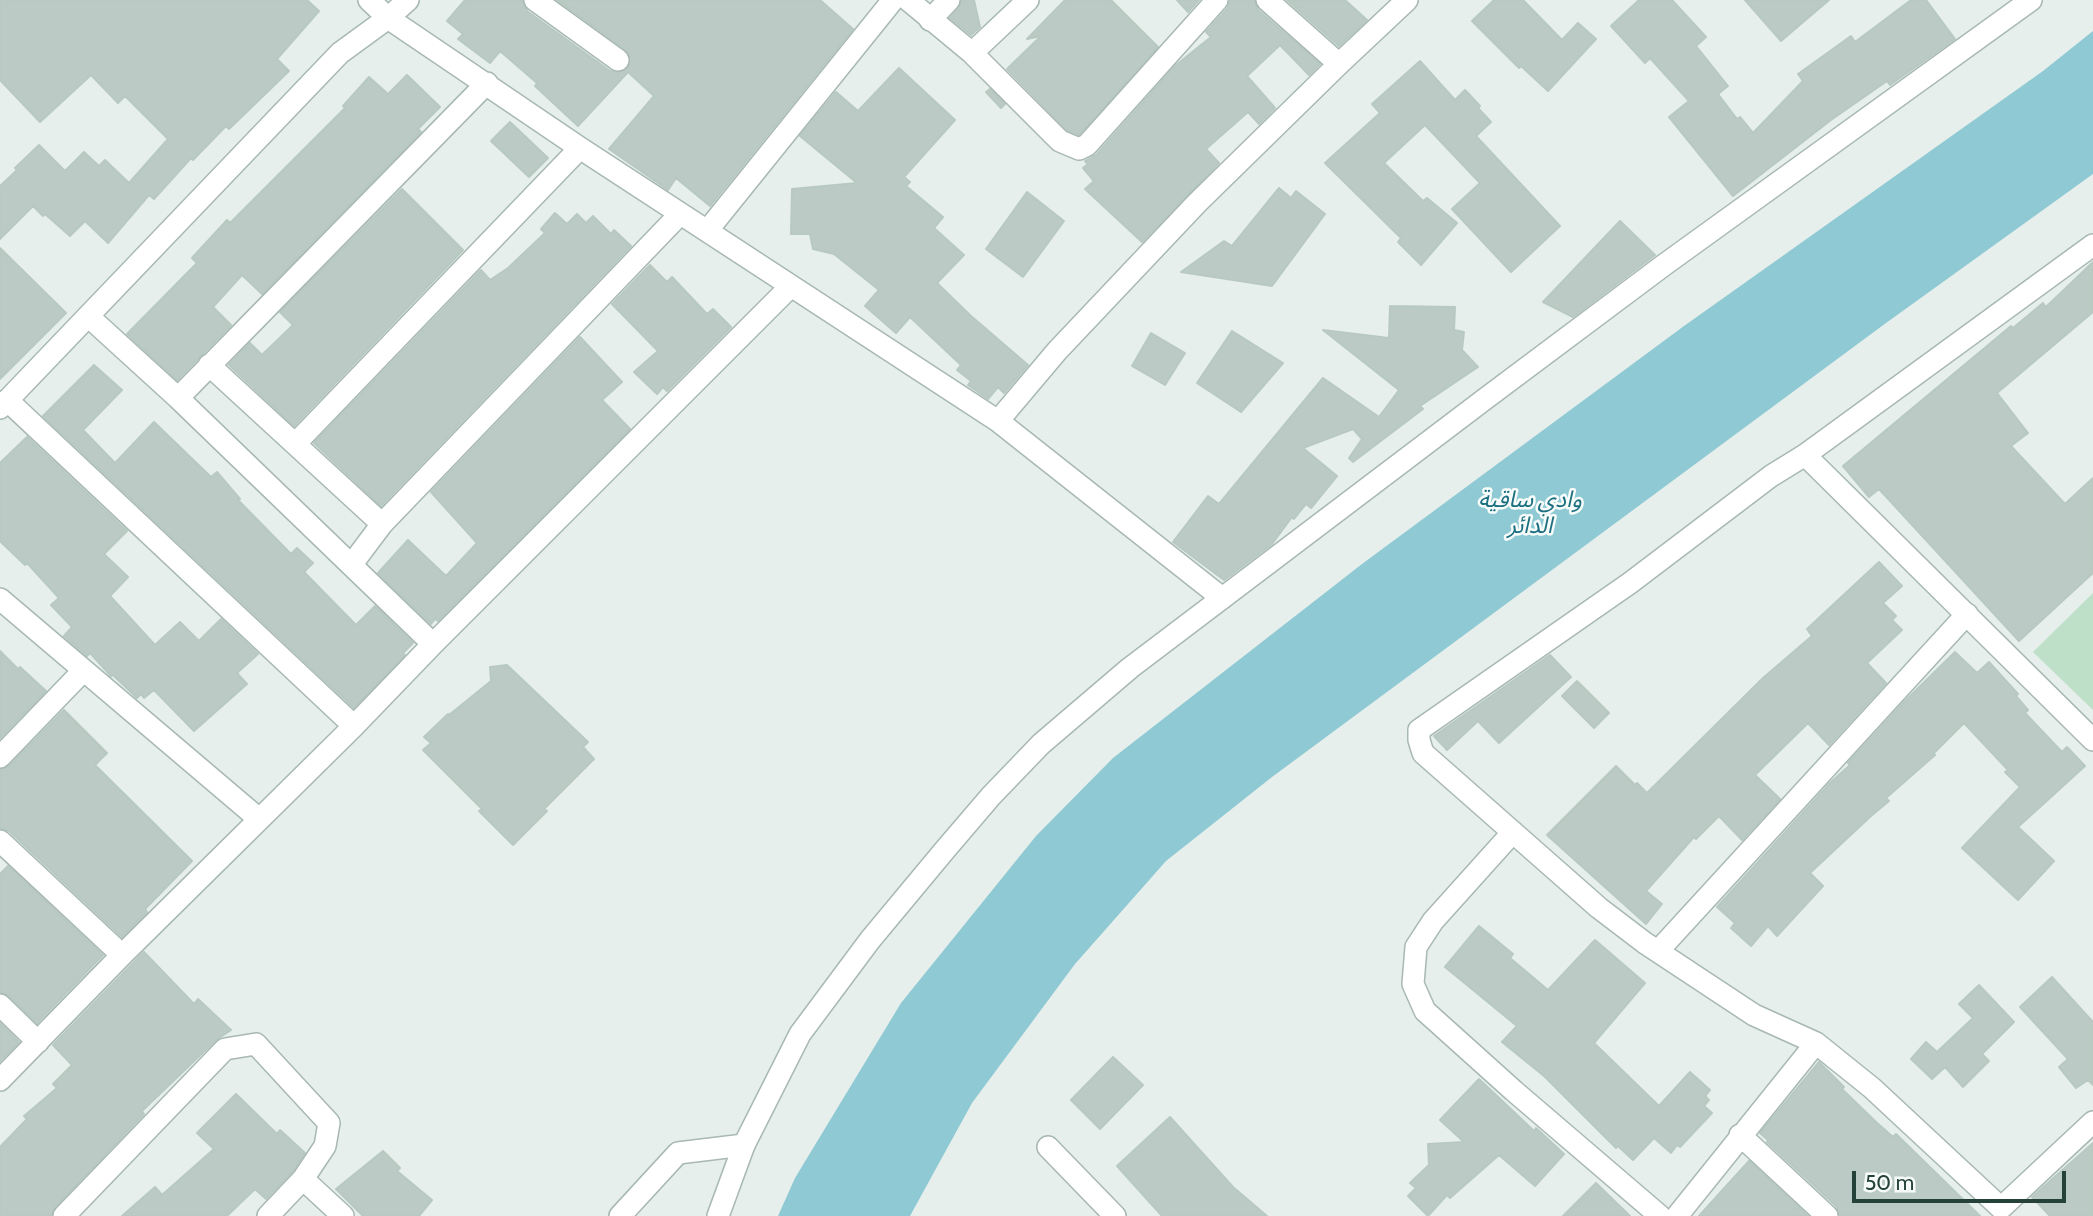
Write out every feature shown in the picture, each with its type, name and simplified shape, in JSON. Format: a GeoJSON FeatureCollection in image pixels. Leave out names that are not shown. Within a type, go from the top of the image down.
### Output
{"type":"FeatureCollection","features":[{"type":"Feature","properties":{"kind":"street"},"geometry":{"type":"LineString","coordinates":[[369,0],[388,18],[580,148],[998,421],[1222,598]]}},
{"type":"Feature","properties":{"kind":"street"},"geometry":{"type":"LineString","coordinates":[[354,726],[3,404],[340,53],[408,0]]}},
{"type":"Feature","properties":{"kind":"street"},"geometry":{"type":"LineString","coordinates":[[535,0],[618,60]]}},
{"type":"Feature","properties":{"kind":"street"},"geometry":{"type":"LineString","coordinates":[[707,231],[893,0]]}},
{"type":"Feature","properties":{"kind":"street"},"geometry":{"type":"LineString","coordinates":[[908,0],[972,53],[1060,141],[1079,149],[1087,145],[1217,0]]}},
{"type":"Feature","properties":{"kind":"street"},"geometry":{"type":"LineString","coordinates":[[930,20],[949,0]]}},
{"type":"Feature","properties":{"kind":"street"},"geometry":{"type":"LineString","coordinates":[[972,53],[1028,0]]}},
{"type":"Feature","properties":{"kind":"street"},"geometry":{"type":"LineString","coordinates":[[1267,0],[1339,64]]}},
{"type":"Feature","properties":{"kind":"street"},"geometry":{"type":"LineString","coordinates":[[998,421],[1057,351],[1188,213],[1407,0]]}},
{"type":"Feature","properties":{"kind":"street"},"geometry":{"type":"LineString","coordinates":[[718,1216],[744,1145],[800,1034],[870,940],[983,805],[1041,744],[1129,668],[1654,273],[2031,0]]}},
{"type":"Feature","properties":{"kind":"street"},"geometry":{"type":"LineString","coordinates":[[178,398],[487,83]]}},
{"type":"Feature","properties":{"kind":"street"},"geometry":{"type":"LineString","coordinates":[[296,443],[580,148]]}},
{"type":"Feature","properties":{"kind":"street"},"geometry":{"type":"LineString","coordinates":[[352,564],[382,524],[680,214]]}},
{"type":"Feature","properties":{"kind":"street"},"geometry":{"type":"LineString","coordinates":[[2093,245],[1805,455],[1771,475],[1630,583],[1419,730],[1423,753],[1599,908],[1754,1015],[1816,1043],[1872,1088],[2005,1212],[2093,1122]]}},
{"type":"Feature","properties":{"kind":"street"},"geometry":{"type":"LineString","coordinates":[[0,1080],[790,287]]}},
{"type":"Feature","properties":{"kind":"street"},"geometry":{"type":"LineString","coordinates":[[88,316],[178,398],[433,644]]}},
{"type":"Feature","properties":{"kind":"street"},"geometry":{"type":"LineString","coordinates":[[209,365],[382,524]]}},
{"type":"Feature","properties":{"kind":"street"},"geometry":{"type":"LineString","coordinates":[[1805,455],[2093,740]]}},
{"type":"Feature","properties":{"kind":"street"},"geometry":{"type":"LineString","coordinates":[[0,599],[258,819]]}},
{"type":"Feature","properties":{"kind":"street"},"geometry":{"type":"LineString","coordinates":[[1658,951],[1967,614]]}},
{"type":"Feature","properties":{"kind":"street"},"geometry":{"type":"LineString","coordinates":[[0,757],[83,671]]}},
{"type":"Feature","properties":{"kind":"street"},"geometry":{"type":"LineString","coordinates":[[1513,832],[1427,929],[1416,947],[1413,984],[1425,1011],[1660,1216]]}},
{"type":"Feature","properties":{"kind":"street"},"geometry":{"type":"LineString","coordinates":[[0,841],[122,955]]}},
{"type":"Feature","properties":{"kind":"street"},"geometry":{"type":"LineString","coordinates":[[0,1005],[38,1042]]}},
{"type":"Feature","properties":{"kind":"street"},"geometry":{"type":"LineString","coordinates":[[1677,1216],[1816,1043]]}},
{"type":"Feature","properties":{"kind":"street"},"geometry":{"type":"LineString","coordinates":[[64,1216],[225,1049],[256,1044],[329,1123],[325,1146],[303,1179],[268,1216]]}},
{"type":"Feature","properties":{"kind":"street"},"geometry":{"type":"LineString","coordinates":[[1741,1135],[1827,1216]]}},
{"type":"Feature","properties":{"kind":"street"},"geometry":{"type":"LineString","coordinates":[[620,1216],[678,1153],[744,1145]]}},
{"type":"Feature","properties":{"kind":"street"},"geometry":{"type":"LineString","coordinates":[[1048,1147],[1115,1216]]}},
{"type":"Feature","properties":{"kind":"street"},"geometry":{"type":"LineString","coordinates":[[303,1179],[344,1216]]}},
{"type":"Feature","properties":{"kind":"green space"},"geometry":{"type":"Polygon","coordinates":[[[2093,593],[2093,710],[2033,652],[2093,593]]]}},
{"type":"Feature","properties":{"kind":"water","name":"وادي ساقية الدائر"},"geometry":{"type":"Polygon","coordinates":[[[2093,31],[2093,174],[1886,323],[1272,777],[1166,861],[1075,964],[972,1103],[910,1216],[778,1216],[795,1178],[901,1003],[1036,836],[1113,758],[1362,564],[1684,326],[2043,71],[2093,31]]]}},
{"type":"Feature","properties":{"kind":"building"},"geometry":{"type":"Polygon","coordinates":[[[0,0],[307,0],[319,11],[277,59],[289,71],[229,129],[226,126],[193,160],[191,158],[154,199],[149,195],[108,243],[85,221],[70,236],[33,206],[0,239],[0,186],[39,145],[65,171],[84,152],[99,166],[105,160],[129,183],[168,139],[125,96],[118,103],[91,75],[40,122],[0,80],[0,0]]]}},
{"type":"Feature","properties":{"kind":"building"},"geometry":{"type":"Polygon","coordinates":[[[465,0],[522,0],[527,11],[610,71],[617,73],[629,67],[630,55],[626,50],[557,0],[820,0],[853,29],[710,206],[676,178],[668,190],[609,149],[654,96],[628,72],[578,126],[535,86],[537,83],[500,51],[490,63],[458,39],[463,34],[447,21],[465,0]]]}},
{"type":"Feature","properties":{"kind":"building"},"geometry":{"type":"Polygon","coordinates":[[[962,0],[974,0],[980,27],[971,35],[950,18],[962,0]]]}},
{"type":"Feature","properties":{"kind":"building"},"geometry":{"type":"Polygon","coordinates":[[[1065,0],[1111,0],[1158,47],[1079,135],[1067,130],[1007,69],[1041,36],[1027,39],[1065,0]]]}},
{"type":"Feature","properties":{"kind":"building"},"geometry":{"type":"Polygon","coordinates":[[[1177,0],[1199,0],[1188,12],[1177,0]]]}},
{"type":"Feature","properties":{"kind":"building"},"geometry":{"type":"Polygon","coordinates":[[[1230,0],[1254,0],[1258,10],[1320,64],[1309,75],[1280,45],[1247,76],[1275,108],[1259,124],[1248,112],[1206,149],[1219,163],[1142,242],[1085,189],[1094,181],[1083,168],[1088,164],[1085,161],[1097,154],[1176,65],[1211,37],[1206,32],[1227,9],[1230,0]]]}},
{"type":"Feature","properties":{"kind":"building"},"geometry":{"type":"Polygon","coordinates":[[[1287,0],[1345,0],[1367,20],[1339,46],[1287,0]]]}},
{"type":"Feature","properties":{"kind":"building"},"geometry":{"type":"Polygon","coordinates":[[[1494,0],[1523,0],[1562,40],[1578,23],[1596,39],[1548,91],[1521,66],[1519,68],[1472,21],[1494,0]]]}},
{"type":"Feature","properties":{"kind":"building"},"geometry":{"type":"Polygon","coordinates":[[[1639,0],[1672,0],[1706,37],[1696,46],[1728,86],[1718,94],[1737,119],[1740,117],[1753,133],[1803,81],[1798,74],[1851,36],[1855,42],[1911,0],[1926,0],[1955,39],[1890,85],[1887,81],[1831,120],[1733,196],[1669,117],[1689,101],[1650,58],[1645,63],[1611,26],[1639,0]]]}},
{"type":"Feature","properties":{"kind":"building"},"geometry":{"type":"Polygon","coordinates":[[[1745,0],[1829,0],[1781,41],[1745,0]]]}},
{"type":"Feature","properties":{"kind":"building"},"geometry":{"type":"Polygon","coordinates":[[[1420,61],[1455,100],[1465,90],[1480,106],[1478,108],[1491,122],[1476,136],[1560,226],[1511,272],[1452,209],[1480,183],[1425,125],[1384,163],[1423,201],[1427,198],[1457,223],[1421,265],[1398,242],[1401,238],[1325,163],[1380,113],[1372,104],[1420,61]]]}},
{"type":"Feature","properties":{"kind":"building"},"geometry":{"type":"Polygon","coordinates":[[[899,68],[955,120],[904,177],[910,182],[906,186],[943,217],[934,228],[964,255],[937,283],[1028,365],[1004,393],[998,387],[988,399],[968,385],[971,381],[957,370],[961,365],[910,317],[896,333],[865,306],[879,290],[834,254],[813,249],[810,234],[791,234],[792,189],[857,183],[800,136],[836,92],[858,111],[899,68]]]}},
{"type":"Feature","properties":{"kind":"building"},"geometry":{"type":"Polygon","coordinates":[[[407,75],[440,107],[418,129],[421,132],[262,294],[242,275],[213,307],[231,325],[177,380],[127,334],[197,263],[192,258],[227,220],[230,223],[345,108],[343,106],[369,77],[388,94],[407,75]]]}},
{"type":"Feature","properties":{"kind":"building"},"geometry":{"type":"Polygon","coordinates":[[[990,89],[1005,104],[1001,108],[986,92],[990,89]]]}},
{"type":"Feature","properties":{"kind":"building"},"geometry":{"type":"Polygon","coordinates":[[[510,122],[548,158],[529,177],[491,141],[510,122]]]}},
{"type":"Feature","properties":{"kind":"building"},"geometry":{"type":"Polygon","coordinates":[[[1279,188],[1291,198],[1296,191],[1325,214],[1272,286],[1181,272],[1224,241],[1232,246],[1279,188]]]}},
{"type":"Feature","properties":{"kind":"building"},"geometry":{"type":"Polygon","coordinates":[[[402,189],[463,250],[294,426],[229,365],[250,343],[262,355],[293,325],[280,312],[402,189]]]}},
{"type":"Feature","properties":{"kind":"building"},"geometry":{"type":"Polygon","coordinates":[[[1027,192],[1064,221],[1023,277],[986,249],[1027,192]]]}},
{"type":"Feature","properties":{"kind":"building"},"geometry":{"type":"Polygon","coordinates":[[[555,213],[567,224],[577,214],[586,223],[593,216],[611,234],[614,230],[631,246],[381,506],[314,443],[481,270],[490,280],[508,268],[545,233],[541,229],[555,213]]]}},
{"type":"Feature","properties":{"kind":"building"},"geometry":{"type":"Polygon","coordinates":[[[1620,221],[1655,255],[1573,317],[1543,302],[1620,221]]]}},
{"type":"Feature","properties":{"kind":"building"},"geometry":{"type":"Polygon","coordinates":[[[0,248],[66,313],[0,379],[0,248]]]}},
{"type":"Feature","properties":{"kind":"building"},"geometry":{"type":"Polygon","coordinates":[[[2093,262],[2093,312],[1997,393],[2028,433],[2011,446],[2065,504],[2093,478],[2093,573],[2019,641],[1879,489],[1869,497],[1843,466],[2011,326],[2013,328],[2043,303],[2046,307],[2093,262]]]}},
{"type":"Feature","properties":{"kind":"building"},"geometry":{"type":"Polygon","coordinates":[[[650,265],[667,282],[672,277],[707,314],[713,309],[731,327],[667,391],[663,387],[657,394],[634,372],[658,351],[612,304],[650,265]]]}},
{"type":"Feature","properties":{"kind":"building"},"geometry":{"type":"Polygon","coordinates":[[[1390,306],[1455,307],[1454,330],[1464,332],[1462,350],[1478,367],[1420,406],[1423,409],[1353,462],[1349,458],[1362,439],[1353,429],[1303,448],[1337,476],[1311,508],[1306,504],[1294,519],[1292,517],[1272,544],[1224,580],[1173,542],[1208,496],[1219,504],[1323,378],[1379,417],[1399,390],[1323,330],[1389,338],[1390,306]]]}},
{"type":"Feature","properties":{"kind":"building"},"geometry":{"type":"Polygon","coordinates":[[[1232,331],[1283,363],[1241,412],[1197,383],[1232,331]]]}},
{"type":"Feature","properties":{"kind":"building"},"geometry":{"type":"Polygon","coordinates":[[[1151,333],[1185,353],[1165,385],[1132,366],[1151,333]]]}},
{"type":"Feature","properties":{"kind":"building"},"geometry":{"type":"Polygon","coordinates":[[[580,337],[622,382],[602,400],[630,429],[438,621],[435,619],[431,624],[378,573],[408,540],[446,576],[477,543],[431,492],[580,337]]]}},
{"type":"Feature","properties":{"kind":"building"},"geometry":{"type":"Polygon","coordinates":[[[94,365],[122,390],[83,430],[115,463],[154,422],[211,477],[217,472],[240,499],[238,500],[291,554],[297,548],[313,563],[304,572],[356,625],[375,606],[413,643],[403,653],[405,655],[354,708],[43,416],[94,365]]]}},
{"type":"Feature","properties":{"kind":"building"},"geometry":{"type":"Polygon","coordinates":[[[27,437],[127,531],[104,554],[128,577],[110,596],[155,645],[180,622],[199,641],[221,619],[258,654],[237,673],[247,684],[194,731],[154,690],[144,698],[141,694],[137,698],[90,653],[87,656],[64,636],[72,627],[51,605],[59,598],[27,563],[25,565],[0,541],[0,463],[27,437]]]}},
{"type":"Feature","properties":{"kind":"building"},"geometry":{"type":"Polygon","coordinates":[[[1879,562],[1902,586],[1883,603],[1896,616],[1892,620],[1902,630],[1867,663],[1886,683],[1829,745],[1808,723],[1755,775],[1780,799],[1742,840],[1719,816],[1696,839],[1694,837],[1646,891],[1662,904],[1646,924],[1547,835],[1616,766],[1647,793],[1763,678],[1812,636],[1807,629],[1879,562]]]}},
{"type":"Feature","properties":{"kind":"building"},"geometry":{"type":"Polygon","coordinates":[[[0,651],[46,691],[0,738],[0,651]]]}},
{"type":"Feature","properties":{"kind":"building"},"geometry":{"type":"Polygon","coordinates":[[[1955,652],[1977,673],[1989,662],[2018,694],[2016,696],[2028,710],[2025,713],[2062,752],[2067,747],[2085,766],[2018,827],[2054,861],[2018,900],[1962,848],[2020,787],[2005,772],[2008,770],[1964,723],[1933,754],[1935,755],[1886,798],[1889,801],[1810,873],[1823,886],[1777,936],[1768,926],[1751,946],[1731,928],[1735,923],[1717,907],[1830,783],[1850,765],[1848,763],[1905,701],[1955,652]]]}},
{"type":"Feature","properties":{"kind":"building"},"geometry":{"type":"Polygon","coordinates":[[[1550,655],[1571,677],[1499,743],[1478,721],[1447,750],[1434,736],[1550,655]]]}},
{"type":"Feature","properties":{"kind":"building"},"geometry":{"type":"Polygon","coordinates":[[[507,665],[588,742],[583,747],[594,759],[544,809],[547,811],[513,845],[479,811],[482,809],[423,750],[431,743],[424,737],[448,714],[491,681],[490,667],[507,665]]]}},
{"type":"Feature","properties":{"kind":"building"},"geometry":{"type":"Polygon","coordinates":[[[1577,681],[1609,713],[1594,728],[1562,696],[1577,681]]]}},
{"type":"Feature","properties":{"kind":"building"},"geometry":{"type":"Polygon","coordinates":[[[64,710],[107,753],[95,765],[192,861],[122,937],[9,831],[0,828],[0,770],[9,766],[64,710]]]}},
{"type":"Feature","properties":{"kind":"building"},"geometry":{"type":"Polygon","coordinates":[[[8,866],[103,955],[37,1023],[9,996],[0,992],[0,874],[8,866]]]}},
{"type":"Feature","properties":{"kind":"building"},"geometry":{"type":"Polygon","coordinates":[[[1479,926],[1513,954],[1510,958],[1548,990],[1595,940],[1645,983],[1594,1043],[1659,1106],[1690,1072],[1710,1090],[1705,1096],[1709,1100],[1704,1106],[1712,1113],[1671,1153],[1654,1138],[1633,1160],[1618,1146],[1616,1148],[1544,1076],[1502,1042],[1517,1026],[1445,967],[1479,926]]]}},
{"type":"Feature","properties":{"kind":"building"},"geometry":{"type":"Polygon","coordinates":[[[144,952],[194,1004],[198,999],[231,1030],[216,1040],[142,1111],[144,1114],[55,1207],[51,1216],[0,1216],[0,1147],[27,1119],[24,1116],[57,1088],[53,1084],[72,1065],[53,1045],[144,952]]]}},
{"type":"Feature","properties":{"kind":"building"},"geometry":{"type":"Polygon","coordinates":[[[2052,977],[2093,1022],[2093,1085],[2088,1080],[2076,1088],[2059,1067],[2068,1059],[2020,1007],[2052,977]]]}},
{"type":"Feature","properties":{"kind":"building"},"geometry":{"type":"Polygon","coordinates":[[[1979,985],[2014,1022],[1982,1054],[1989,1061],[1963,1087],[1945,1067],[1932,1079],[1911,1059],[1926,1042],[1937,1052],[1973,1018],[1959,1004],[1979,985]]]}},
{"type":"Feature","properties":{"kind":"building"},"geometry":{"type":"Polygon","coordinates":[[[0,1023],[19,1042],[0,1061],[0,1023]]]}},
{"type":"Feature","properties":{"kind":"building"},"geometry":{"type":"Polygon","coordinates":[[[1113,1057],[1143,1085],[1100,1129],[1071,1100],[1113,1057]]]}},
{"type":"Feature","properties":{"kind":"building"},"geometry":{"type":"Polygon","coordinates":[[[1819,1062],[1876,1122],[1893,1137],[1896,1134],[1980,1216],[1840,1216],[1836,1206],[1760,1133],[1819,1062]]]}},
{"type":"Feature","properties":{"kind":"building"},"geometry":{"type":"Polygon","coordinates":[[[1479,1079],[1534,1131],[1536,1128],[1564,1154],[1535,1186],[1499,1155],[1450,1198],[1447,1195],[1428,1216],[1408,1196],[1416,1188],[1410,1183],[1429,1165],[1428,1144],[1464,1142],[1440,1120],[1479,1079]]]}},
{"type":"Feature","properties":{"kind":"building"},"geometry":{"type":"Polygon","coordinates":[[[236,1094],[277,1134],[280,1130],[305,1153],[293,1171],[266,1199],[255,1189],[227,1216],[122,1216],[155,1187],[162,1195],[214,1149],[197,1133],[236,1094]]]}},
{"type":"Feature","properties":{"kind":"building"},"geometry":{"type":"Polygon","coordinates":[[[1170,1117],[1233,1187],[1267,1216],[1162,1216],[1117,1166],[1170,1117]]]}},
{"type":"Feature","properties":{"kind":"building"},"geometry":{"type":"Polygon","coordinates":[[[2093,1143],[2093,1216],[2050,1216],[2032,1197],[2093,1143]]]}},
{"type":"Feature","properties":{"kind":"building"},"geometry":{"type":"Polygon","coordinates":[[[383,1151],[400,1168],[397,1171],[432,1200],[419,1216],[363,1216],[336,1189],[383,1151]]]}},
{"type":"Feature","properties":{"kind":"building"},"geometry":{"type":"Polygon","coordinates":[[[1749,1161],[1808,1216],[1699,1216],[1749,1161]]]}},
{"type":"Feature","properties":{"kind":"building"},"geometry":{"type":"Polygon","coordinates":[[[1596,1183],[1630,1216],[1563,1216],[1596,1183]]]}}]}
